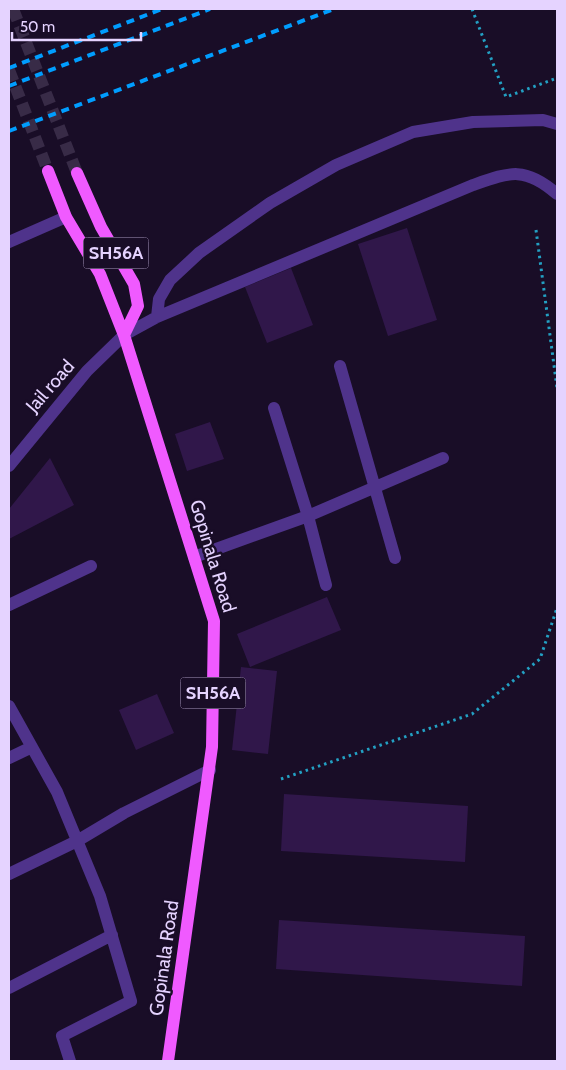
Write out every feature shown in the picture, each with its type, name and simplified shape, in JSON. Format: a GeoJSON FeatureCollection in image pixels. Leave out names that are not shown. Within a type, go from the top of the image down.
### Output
{"type":"FeatureCollection","features":[{"type":"Feature","properties":{"kind":"main road","name":"Gopinala Road"},"geometry":{"type":"LineString","coordinates":[[48,171],[66,217],[100,274],[124,335],[214,621],[210,770],[168,1061]]}},
{"type":"Feature","properties":{"kind":"main road","name":"SH56A"},"geometry":{"type":"LineString","coordinates":[[77,173],[101,227],[134,284],[138,306],[124,335]]}},
{"type":"Feature","properties":{"kind":"street"},"geometry":{"type":"LineString","coordinates":[[157,317],[159,299],[170,280],[199,253],[270,203],[336,165],[413,132],[473,122],[543,120],[557,124]]}},
{"type":"Feature","properties":{"kind":"street","name":"Jail road"},"geometry":{"type":"LineString","coordinates":[[11,458],[87,371],[124,335],[157,317],[464,188],[499,176],[525,174],[544,182],[557,194]]}},
{"type":"Feature","properties":{"kind":"street"},"geometry":{"type":"LineString","coordinates":[[9,242],[66,217]]}},
{"type":"Feature","properties":{"kind":"street"},"geometry":{"type":"LineString","coordinates":[[340,366],[373,487],[395,558]]}},
{"type":"Feature","properties":{"kind":"street"},"geometry":{"type":"LineString","coordinates":[[274,408],[308,516],[326,585]]}},
{"type":"Feature","properties":{"kind":"street"},"geometry":{"type":"LineString","coordinates":[[194,557],[308,516],[444,458]]}},
{"type":"Feature","properties":{"kind":"street"},"geometry":{"type":"LineString","coordinates":[[9,605],[91,566]]}},
{"type":"Feature","properties":{"kind":"street"},"geometry":{"type":"LineString","coordinates":[[9,706],[56,792],[100,896],[130,1002],[62,1036],[70,1061]]}},
{"type":"Feature","properties":{"kind":"street"},"geometry":{"type":"LineString","coordinates":[[9,758],[32,747]]}},
{"type":"Feature","properties":{"kind":"street"},"geometry":{"type":"LineString","coordinates":[[9,874],[210,770]]}},
{"type":"Feature","properties":{"kind":"street"},"geometry":{"type":"LineString","coordinates":[[9,988],[112,935]]}},
{"type":"Feature","properties":{"kind":"path"},"geometry":{"type":"LineString","coordinates":[[472,9],[506,97],[557,78]]}},
{"type":"Feature","properties":{"kind":"path"},"geometry":{"type":"LineString","coordinates":[[536,230],[557,388]]}},
{"type":"Feature","properties":{"kind":"path"},"geometry":{"type":"LineString","coordinates":[[282,779],[472,714],[540,659],[557,608]]}},
{"type":"Feature","properties":{"kind":"building"},"geometry":{"type":"Polygon","coordinates":[[[407,228],[437,320],[388,336],[358,244],[407,228]]]}},
{"type":"Feature","properties":{"kind":"building"},"geometry":{"type":"Polygon","coordinates":[[[291,268],[313,325],[267,343],[245,287],[291,268]]]}},
{"type":"Feature","properties":{"kind":"building"},"geometry":{"type":"Polygon","coordinates":[[[210,422],[224,459],[187,471],[175,434],[210,422]]]}},
{"type":"Feature","properties":{"kind":"building"},"geometry":{"type":"Polygon","coordinates":[[[50,458],[74,505],[9,539],[9,509],[50,458]]]}},
{"type":"Feature","properties":{"kind":"building"},"geometry":{"type":"Polygon","coordinates":[[[327,597],[341,630],[250,667],[237,634],[327,597]]]}},
{"type":"Feature","properties":{"kind":"building"},"geometry":{"type":"Polygon","coordinates":[[[241,667],[277,671],[268,754],[232,750],[241,667]]]}},
{"type":"Feature","properties":{"kind":"building"},"geometry":{"type":"Polygon","coordinates":[[[157,694],[174,733],[136,750],[119,710],[157,694]]]}},
{"type":"Feature","properties":{"kind":"building"},"geometry":{"type":"Polygon","coordinates":[[[284,794],[468,806],[465,862],[281,851],[284,794]]]}},
{"type":"Feature","properties":{"kind":"building"},"geometry":{"type":"Polygon","coordinates":[[[279,920],[525,936],[522,986],[276,969],[279,920]]]}},
{"type":"Feature","properties":{"kind":"tunnel"},"geometry":{"type":"LineString","coordinates":[[13,9],[77,173]]}},
{"type":"Feature","properties":{"kind":"tunnel"},"geometry":{"type":"LineString","coordinates":[[9,70],[48,171]]}},
{"type":"Feature","properties":{"kind":"railway"},"geometry":{"type":"LineString","coordinates":[[9,68],[162,9]]}},
{"type":"Feature","properties":{"kind":"railway"},"geometry":{"type":"LineString","coordinates":[[9,86],[210,9]]}},
{"type":"Feature","properties":{"kind":"railway"},"geometry":{"type":"LineString","coordinates":[[9,131],[334,9]]}}]}
